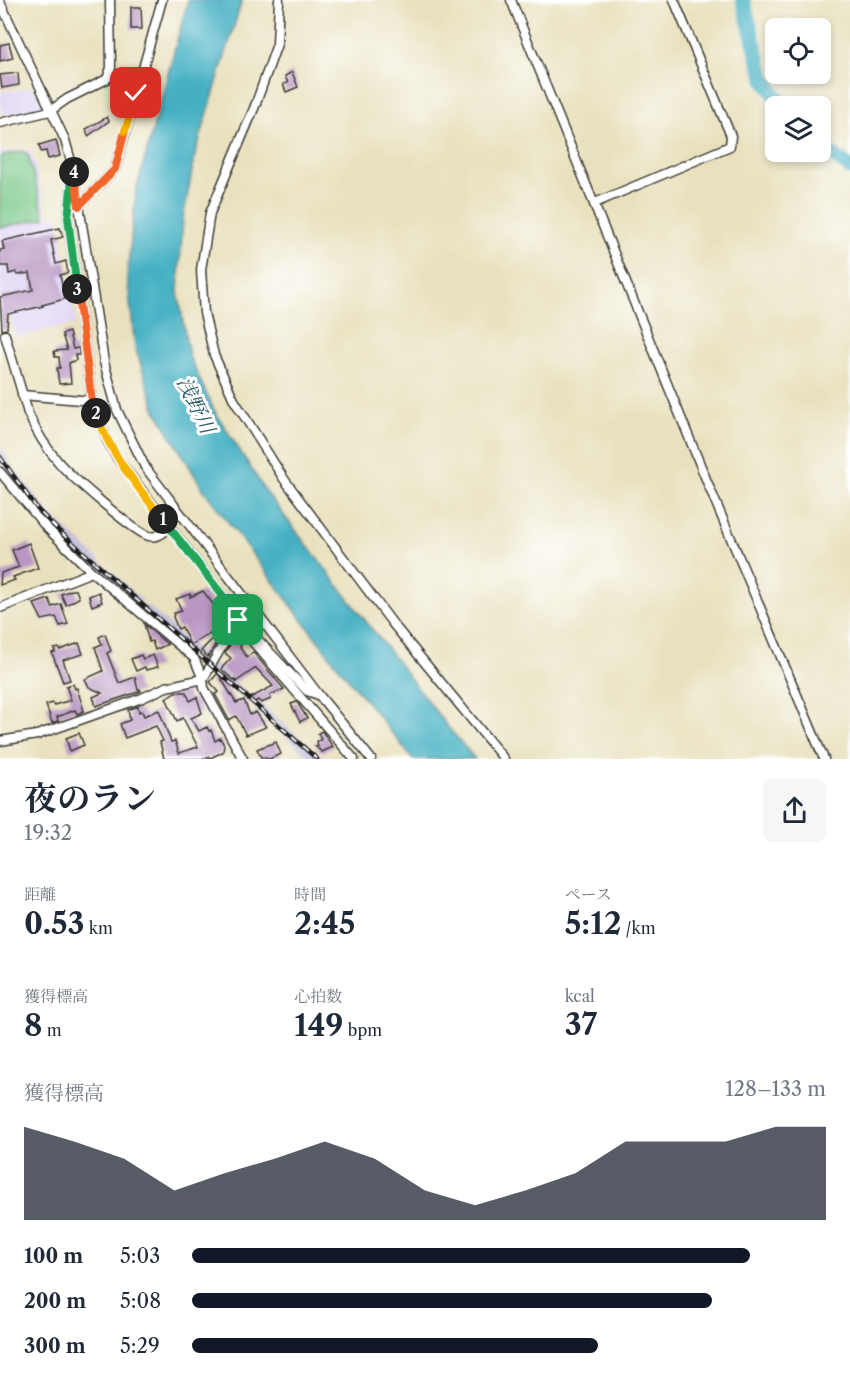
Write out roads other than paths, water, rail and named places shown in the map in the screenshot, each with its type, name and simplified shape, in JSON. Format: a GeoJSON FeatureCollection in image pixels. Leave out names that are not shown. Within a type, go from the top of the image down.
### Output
{"type":"FeatureCollection","features":[{"type":"Feature","properties":{"kind":"street"},"geometry":{"type":"LineString","coordinates":[[0,123],[50,111],[67,99],[107,79],[111,72],[110,0]]}},
{"type":"Feature","properties":{"kind":"street"},"geometry":{"type":"LineString","coordinates":[[79,206],[115,169],[162,0]]}},
{"type":"Feature","properties":{"kind":"street"},"geometry":{"type":"LineString","coordinates":[[279,0],[277,45],[255,106],[210,213],[201,270],[204,313],[214,355],[234,400],[284,479],[393,624],[504,759]]}},
{"type":"Feature","properties":{"kind":"street"},"geometry":{"type":"LineString","coordinates":[[511,0],[708,484],[824,759]]}},
{"type":"Feature","properties":{"kind":"street"},"geometry":{"type":"LineString","coordinates":[[595,203],[730,146],[731,136],[674,0]]}},
{"type":"Feature","properties":{"kind":"street"},"geometry":{"type":"LineString","coordinates":[[0,2],[65,140],[73,168],[105,362],[117,410],[145,467],[319,695],[371,759]]}},
{"type":"Feature","properties":{"kind":"street"},"geometry":{"type":"LineString","coordinates":[[73,168],[68,218],[92,401],[107,440],[117,458],[169,528],[233,609],[237,621],[354,759]]}},
{"type":"Feature","properties":{"kind":"street"},"geometry":{"type":"LineString","coordinates":[[5,335],[32,423],[60,464],[134,530],[151,537],[159,536],[169,528]]}},
{"type":"Feature","properties":{"kind":"street"},"geometry":{"type":"LineString","coordinates":[[22,395],[92,401]]}},
{"type":"Feature","properties":{"kind":"street"},"geometry":{"type":"LineString","coordinates":[[0,474],[46,527],[92,572],[194,658],[204,688],[243,759]]}},
{"type":"Feature","properties":{"kind":"street"},"geometry":{"type":"LineString","coordinates":[[0,608],[92,572]]}},
{"type":"Feature","properties":{"kind":"street"},"geometry":{"type":"LineString","coordinates":[[237,621],[307,691],[319,695]]}},
{"type":"Feature","properties":{"kind":"street"},"geometry":{"type":"LineString","coordinates":[[0,741],[37,735],[142,698],[165,687],[203,680],[237,621]]}},
{"type":"Feature","properties":{"kind":"water","name":"浅野川"},"geometry":{"type":"Polygon","coordinates":[[[188,0],[242,0],[195,155],[183,219],[178,292],[189,356],[214,410],[266,492],[475,759],[413,759],[332,659],[203,489],[156,411],[135,347],[127,276],[136,191],[188,0]]]}},
{"type":"Feature","properties":{"kind":"waterway"},"geometry":{"type":"LineString","coordinates":[[743,0],[760,65],[766,82],[776,96]]}},
{"type":"Feature","properties":{"kind":"waterway"},"geometry":{"type":"LineString","coordinates":[[831,153],[850,168]]}},
{"type":"Feature","properties":{"kind":"railway"},"geometry":{"type":"LineString","coordinates":[[0,457],[38,510],[59,531],[317,759]]}}]}
